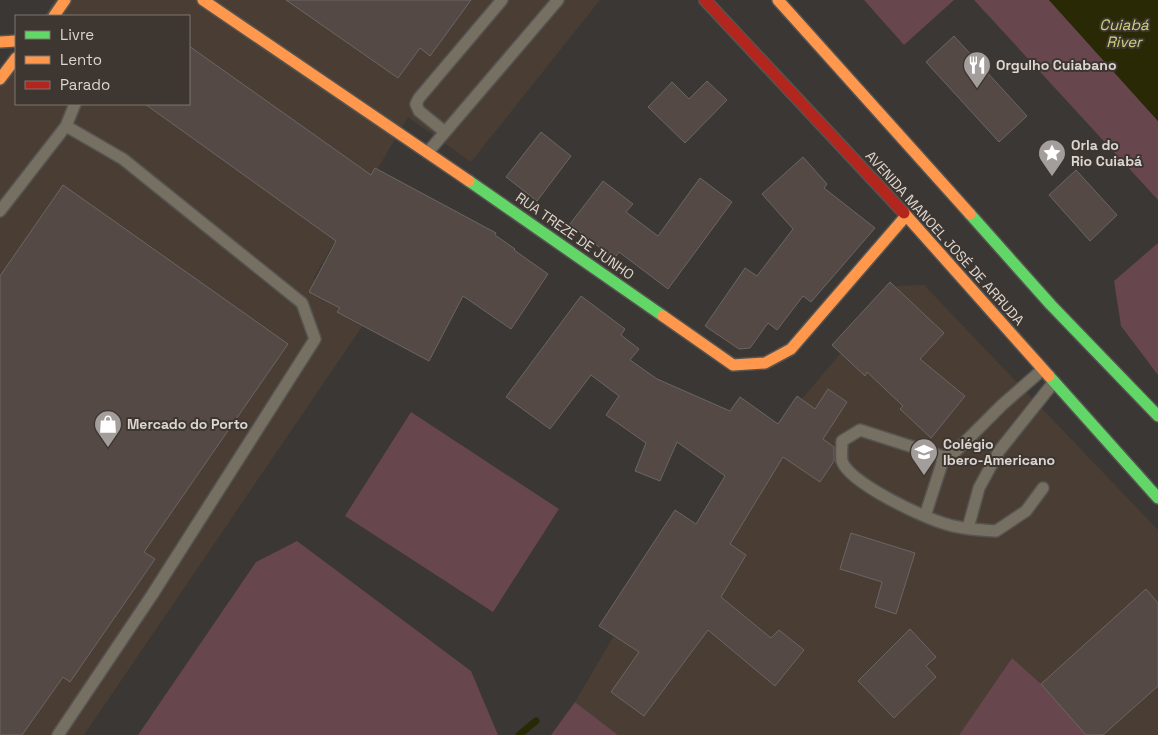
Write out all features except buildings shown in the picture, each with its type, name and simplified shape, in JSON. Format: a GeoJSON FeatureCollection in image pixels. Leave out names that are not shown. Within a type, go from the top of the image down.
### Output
{"type":"FeatureCollection","features":[{"type":"Feature","properties":{"kind":"main road"},"geometry":{"type":"LineString","coordinates":[[55,15],[65,0]]}},
{"type":"Feature","properties":{"kind":"main road","name":"RUA TREZE DE JUNHO"},"geometry":{"type":"LineString","coordinates":[[203,0],[428,152],[733,365],[765,363],[791,349],[905,217]]}},
{"type":"Feature","properties":{"kind":"main road","name":"AVENIDA MANOEL JOSÉ DE ARRUDA"},"geometry":{"type":"LineString","coordinates":[[705,0],[895,203],[905,217],[1158,498]]}},
{"type":"Feature","properties":{"kind":"main road"},"geometry":{"type":"LineString","coordinates":[[778,0],[1051,305],[1158,416]]}},
{"type":"Feature","properties":{"kind":"main road"},"geometry":{"type":"LineString","coordinates":[[0,42],[15,41]]}},
{"type":"Feature","properties":{"kind":"main road"},"geometry":{"type":"LineString","coordinates":[[0,78],[15,59]]}},
{"type":"Feature","properties":{"kind":"lane"},"geometry":{"type":"LineString","coordinates":[[445,132],[419,111],[416,104],[419,98],[502,0]]}},
{"type":"Feature","properties":{"kind":"lane"},"geometry":{"type":"LineString","coordinates":[[428,152],[558,0]]}},
{"type":"Feature","properties":{"kind":"lane"},"geometry":{"type":"LineString","coordinates":[[0,211],[66,126],[75,105]]}},
{"type":"Feature","properties":{"kind":"lane"},"geometry":{"type":"LineString","coordinates":[[58,735],[152,595],[315,339],[302,303],[123,159],[66,126]]}},
{"type":"Feature","properties":{"kind":"lane"},"geometry":{"type":"LineString","coordinates":[[1042,370],[1002,405],[955,452],[944,457],[860,430],[842,441],[842,461],[857,480],[925,516],[946,524],[968,528],[996,531],[1026,510],[1044,488]]}},
{"type":"Feature","properties":{"kind":"lane"},"geometry":{"type":"LineString","coordinates":[[968,528],[979,488],[999,451],[1054,382]]}},
{"type":"Feature","properties":{"kind":"lane"},"geometry":{"type":"LineString","coordinates":[[925,516],[944,457]]}},
{"type":"Feature","properties":{"kind":"shaded area"},"geometry":{"type":"Polygon","coordinates":[[[55,0],[600,0],[471,162],[408,117],[313,279],[372,312],[84,735],[0,735],[0,78],[15,56],[15,105],[190,105],[190,15],[45,15],[55,0]]]}},
{"type":"Feature","properties":{"kind":"shaded area"},"geometry":{"type":"Polygon","coordinates":[[[864,0],[954,0],[904,45],[864,0]]]}},
{"type":"Feature","properties":{"kind":"shaded area"},"geometry":{"type":"Polygon","coordinates":[[[974,0],[1049,0],[1158,121],[1158,200],[974,0]]]}},
{"type":"Feature","properties":{"kind":"shaded area"},"geometry":{"type":"Polygon","coordinates":[[[1158,243],[1158,375],[1121,326],[1114,281],[1158,243]]]}},
{"type":"Feature","properties":{"kind":"shaded area","name":"Colégio Ibero-Americano"},"geometry":{"type":"Polygon","coordinates":[[[924,285],[1158,530],[1158,735],[1098,735],[1012,658],[959,735],[618,735],[575,702],[676,530],[690,546],[775,431],[897,286],[924,285]]]}},
{"type":"Feature","properties":{"kind":"shaded area"},"geometry":{"type":"Polygon","coordinates":[[[411,412],[559,509],[493,612],[345,516],[411,412]]]}},
{"type":"Feature","properties":{"kind":"shaded area"},"geometry":{"type":"Polygon","coordinates":[[[297,541],[471,671],[498,735],[138,735],[256,562],[297,541]]]}},
{"type":"Feature","properties":{"kind":"shaded area"},"geometry":{"type":"Polygon","coordinates":[[[1012,658],[1098,735],[959,735],[1012,658]]]}},
{"type":"Feature","properties":{"kind":"shaded area"},"geometry":{"type":"Polygon","coordinates":[[[575,702],[618,735],[551,735],[575,702]]]}},
{"type":"Feature","properties":{"kind":"water","name":"Cuiabá River"},"geometry":{"type":"Polygon","coordinates":[[[1049,0],[1158,0],[1158,121],[1049,0]]]}},
{"type":"Feature","properties":{"kind":"waterway"},"geometry":{"type":"LineString","coordinates":[[519,735],[536,721]]}},
{"type":"Feature","properties":{"kind":"traffic: fast"},"geometry":{"type":"LineString","coordinates":[[469,181],[663,316]]}},
{"type":"Feature","properties":{"kind":"traffic: fast"},"geometry":{"type":"LineString","coordinates":[[970,214],[1051,305],[1158,416]]}},
{"type":"Feature","properties":{"kind":"traffic: fast"},"geometry":{"type":"LineString","coordinates":[[1049,376],[1158,498]]}},
{"type":"Feature","properties":{"kind":"traffic: slow"},"geometry":{"type":"LineString","coordinates":[[55,15],[65,0]]}},
{"type":"Feature","properties":{"kind":"traffic: slow"},"geometry":{"type":"LineString","coordinates":[[203,0],[469,181]]}},
{"type":"Feature","properties":{"kind":"traffic: slow"},"geometry":{"type":"LineString","coordinates":[[778,0],[970,214]]}},
{"type":"Feature","properties":{"kind":"traffic: slow"},"geometry":{"type":"LineString","coordinates":[[0,42],[15,41]]}},
{"type":"Feature","properties":{"kind":"traffic: slow"},"geometry":{"type":"LineString","coordinates":[[0,79],[15,59]]}},
{"type":"Feature","properties":{"kind":"traffic: slow"},"geometry":{"type":"LineString","coordinates":[[904,213],[1049,376]]}},
{"type":"Feature","properties":{"kind":"traffic: slow"},"geometry":{"type":"LineString","coordinates":[[663,316],[733,365],[765,363],[791,349],[905,217]]}},
{"type":"Feature","properties":{"kind":"traffic: jam"},"geometry":{"type":"LineString","coordinates":[[705,0],[904,213]]}},
{"type":"Feature","properties":{"kind":"place","name":"Orgulho Cuiabano"},"geometry":{"type":"Point","coordinates":[977,89]}},
{"type":"Feature","properties":{"kind":"place","name":"Orla do Rio Cuiabá"},"geometry":{"type":"Point","coordinates":[1052,177]}},
{"type":"Feature","properties":{"kind":"place","name":"Mercado do Porto"},"geometry":{"type":"Point","coordinates":[108,448]}},
{"type":"Feature","properties":{"kind":"place","name":"Colégio Ibero-Americano"},"geometry":{"type":"Point","coordinates":[924,476]}}]}
